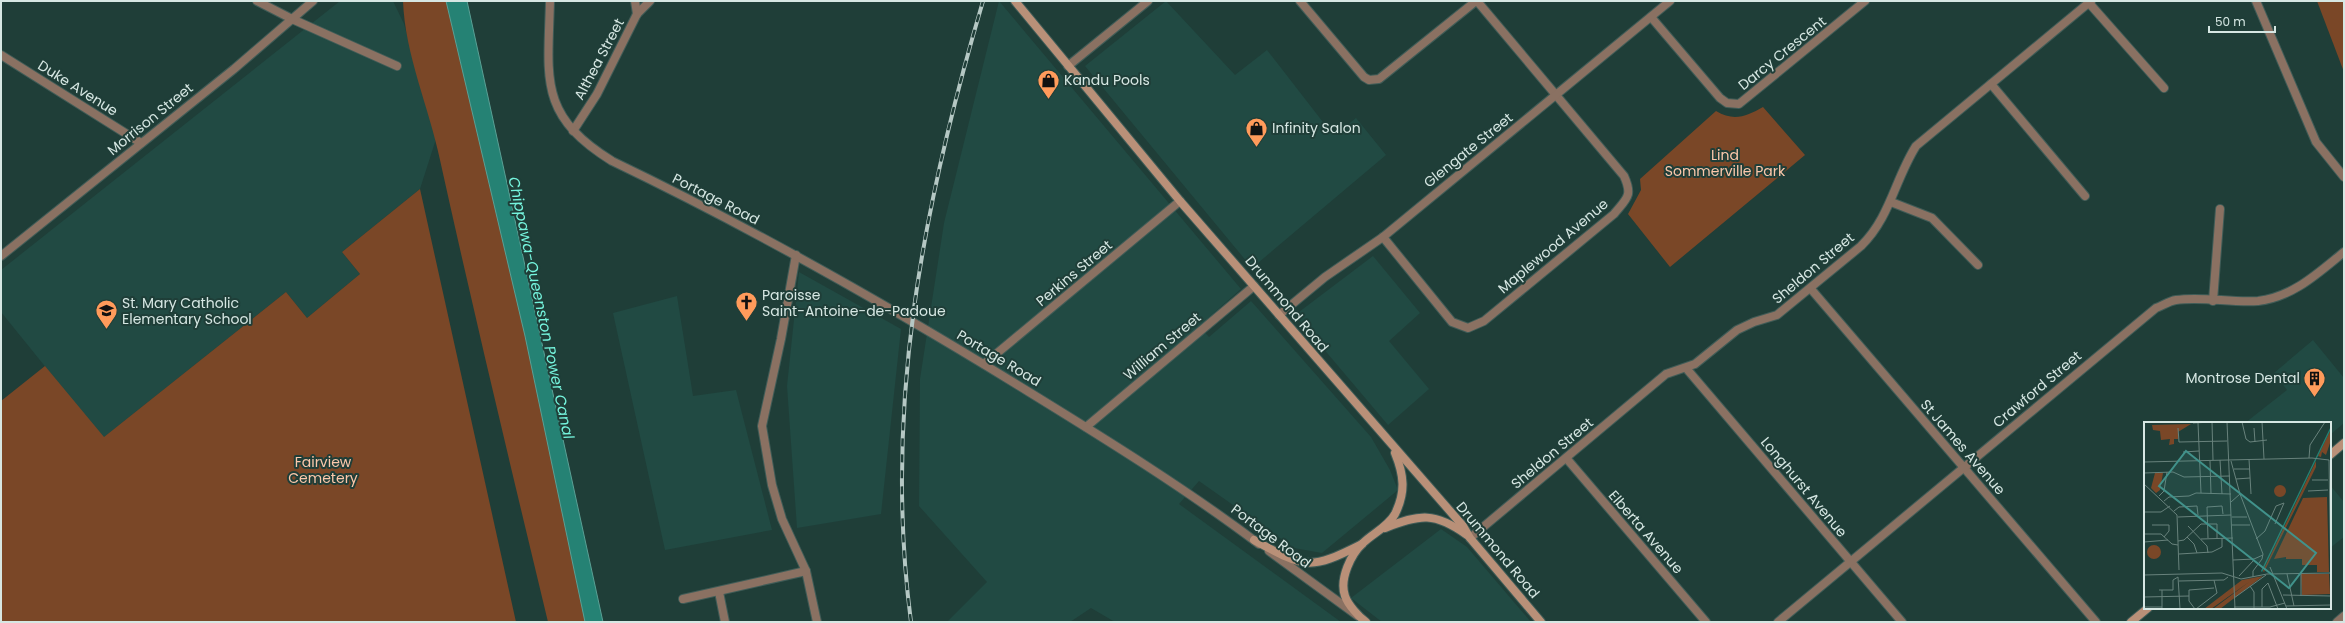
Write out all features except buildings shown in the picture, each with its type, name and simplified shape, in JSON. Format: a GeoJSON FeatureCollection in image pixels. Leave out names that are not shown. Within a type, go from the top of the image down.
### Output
{"type":"FeatureCollection","features":[{"type":"Feature","properties":{"kind":"main road","name":"Drummond Road"},"geometry":{"type":"LineString","coordinates":[[1015,1],[1180,201],[1392,447],[1463,526],[1470,538],[1541,622]]}},
{"type":"Feature","properties":{"kind":"main road"},"geometry":{"type":"LineString","coordinates":[[2331,454],[2344,444]]}},
{"type":"Feature","properties":{"kind":"main road"},"geometry":{"type":"LineString","coordinates":[[1254,540],[1302,563],[1317,563],[1333,559],[1362,543],[1382,529],[1394,516],[1403,492],[1404,480],[1392,447]]}},
{"type":"Feature","properties":{"kind":"main road"},"geometry":{"type":"LineString","coordinates":[[1382,529],[1405,520],[1428,517],[1449,522],[1470,538]]}},
{"type":"Feature","properties":{"kind":"main road"},"geometry":{"type":"LineString","coordinates":[[1362,543],[1346,572],[1345,596],[1363,620]]}},
{"type":"Feature","properties":{"kind":"main road"},"geometry":{"type":"LineString","coordinates":[[2131,622],[2147,609]]}},
{"type":"Feature","properties":{"kind":"street"},"geometry":{"type":"LineString","coordinates":[[257,1],[292,20],[397,66]]}},
{"type":"Feature","properties":{"kind":"street","name":"Morrison Street"},"geometry":{"type":"LineString","coordinates":[[1,256],[292,20],[313,1]]}},
{"type":"Feature","properties":{"kind":"street","name":"Portage Road"},"geometry":{"type":"LineString","coordinates":[[550,1],[549,84],[556,107],[573,131],[590,148],[612,161],[796,255],[853,286],[984,364],[1086,427],[1229,521],[1363,620]]}},
{"type":"Feature","properties":{"kind":"street"},"geometry":{"type":"LineString","coordinates":[[635,1],[637,14]]}},
{"type":"Feature","properties":{"kind":"street","name":"Althea Street"},"geometry":{"type":"LineString","coordinates":[[573,131],[597,94],[637,14],[650,1]]}},
{"type":"Feature","properties":{"kind":"street"},"geometry":{"type":"LineString","coordinates":[[1068,66],[1148,1]]}},
{"type":"Feature","properties":{"kind":"street"},"geometry":{"type":"LineString","coordinates":[[1300,1],[1364,77],[1369,80],[1379,79],[1477,1]]}},
{"type":"Feature","properties":{"kind":"street","name":"Maplewood Avenue"},"geometry":{"type":"LineString","coordinates":[[1383,237],[1452,322],[1468,328],[1484,321],[1608,218],[1629,196],[1630,188],[1624,176],[1555,96],[1477,1]]}},
{"type":"Feature","properties":{"kind":"street","name":"Glengate Street"},"geometry":{"type":"LineString","coordinates":[[1278,315],[1325,277],[1383,237],[1670,1]]}},
{"type":"Feature","properties":{"kind":"street","name":"Darcy Crescent"},"geometry":{"type":"LineString","coordinates":[[1651,17],[1720,98],[1727,103],[1739,104],[1865,1]]}},
{"type":"Feature","properties":{"kind":"street"},"geometry":{"type":"LineString","coordinates":[[2256,1],[2316,142],[2344,177]]}},
{"type":"Feature","properties":{"kind":"street"},"geometry":{"type":"LineString","coordinates":[[2090,2],[2164,88]]}},
{"type":"Feature","properties":{"kind":"street","name":"Sheldon Street"},"geometry":{"type":"LineString","coordinates":[[1470,538],[1666,374],[1686,368],[1705,356],[1737,330],[1754,322],[1777,316],[1810,290],[1872,235],[1891,202],[1907,160],[1916,146],[2090,2]]}},
{"type":"Feature","properties":{"kind":"street","name":"Duke Avenue"},"geometry":{"type":"LineString","coordinates":[[1,55],[141,143]]}},
{"type":"Feature","properties":{"kind":"street"},"geometry":{"type":"LineString","coordinates":[[1991,84],[2085,196]]}},
{"type":"Feature","properties":{"kind":"street","name":"Perkins Street"},"geometry":{"type":"LineString","coordinates":[[984,364],[1180,201]]}},
{"type":"Feature","properties":{"kind":"street"},"geometry":{"type":"LineString","coordinates":[[1891,202],[1932,218],[1978,265]]}},
{"type":"Feature","properties":{"kind":"street"},"geometry":{"type":"LineString","coordinates":[[2213,301],[2220,209]]}},
{"type":"Feature","properties":{"kind":"street","name":"Crawford Street"},"geometry":{"type":"LineString","coordinates":[[1778,622],[2156,308],[2175,300],[2258,301],[2289,292],[2310,280],[2344,252]]}},
{"type":"Feature","properties":{"kind":"street"},"geometry":{"type":"LineString","coordinates":[[796,255],[781,339],[762,426],[772,485],[782,519],[806,571],[817,622]]}},
{"type":"Feature","properties":{"kind":"street","name":"William Street"},"geometry":{"type":"LineString","coordinates":[[1086,427],[1254,286]]}},
{"type":"Feature","properties":{"kind":"street","name":"St James Avenue"},"geometry":{"type":"LineString","coordinates":[[1810,290],[2096,622]]}},
{"type":"Feature","properties":{"kind":"street","name":"Longhurst Avenue"},"geometry":{"type":"LineString","coordinates":[[1686,368],[1902,622]]}},
{"type":"Feature","properties":{"kind":"street","name":"Elberta Avenue"},"geometry":{"type":"LineString","coordinates":[[1567,458],[1706,622]]}},
{"type":"Feature","properties":{"kind":"street"},"geometry":{"type":"LineString","coordinates":[[683,599],[806,571]]}},
{"type":"Feature","properties":{"kind":"street"},"geometry":{"type":"LineString","coordinates":[[719,592],[725,622]]}},
{"type":"Feature","properties":{"kind":"street"},"geometry":{"type":"LineString","coordinates":[[2338,622],[2344,616]]}},
{"type":"Feature","properties":{"kind":"shaded area"},"geometry":{"type":"Polygon","coordinates":[[[340,1],[393,1],[404,24],[436,139],[420,189],[342,252],[360,274],[307,318],[286,292],[103,438],[1,312],[1,270],[340,1]]]}},
{"type":"Feature","properties":{"kind":"shaded area","name":"Chippawa-Queenston Power Canal"},"geometry":{"type":"Polygon","coordinates":[[[446,1],[467,1],[603,622],[585,622],[525,336],[446,1]]]}},
{"type":"Feature","properties":{"kind":"shaded area"},"geometry":{"type":"Polygon","coordinates":[[[999,1],[1241,289],[1199,326],[1209,337],[1251,301],[1371,437],[1390,470],[1398,490],[1322,553],[1294,548],[1199,481],[1179,504],[1341,622],[1115,622],[1091,608],[1070,622],[947,622],[987,582],[919,506],[920,379],[944,223],[999,1]]]}},
{"type":"Feature","properties":{"kind":"shaded area"},"geometry":{"type":"Polygon","coordinates":[[[1166,1],[1235,75],[1267,50],[1326,126],[1336,134],[1356,118],[1386,155],[1252,268],[1085,66],[1166,1]]]}},
{"type":"Feature","properties":{"kind":"shaded area"},"geometry":{"type":"Polygon","coordinates":[[[1373,256],[1420,313],[1389,341],[1429,389],[1388,425],[1295,315],[1373,256]]]}},
{"type":"Feature","properties":{"kind":"shaded area"},"geometry":{"type":"Polygon","coordinates":[[[799,272],[901,329],[881,514],[797,528],[787,386],[799,272]]]}},
{"type":"Feature","properties":{"kind":"shaded area"},"geometry":{"type":"Polygon","coordinates":[[[677,296],[693,396],[736,390],[772,530],[665,550],[613,313],[677,296]]]}},
{"type":"Feature","properties":{"kind":"shaded area"},"geometry":{"type":"Polygon","coordinates":[[[2313,340],[2344,378],[2344,423],[2331,434],[2331,422],[2246,422],[2287,390],[2274,373],[2313,340]]]}},
{"type":"Feature","properties":{"kind":"shaded area"},"geometry":{"type":"Polygon","coordinates":[[[2331,486],[2344,502],[2344,537],[2331,547],[2331,486]]]}},
{"type":"Feature","properties":{"kind":"shaded area"},"geometry":{"type":"Polygon","coordinates":[[[1441,529],[1467,547],[1531,622],[1382,622],[1351,598],[1441,529]]]}},
{"type":"Feature","properties":{"kind":"green space"},"geometry":{"type":"Polygon","coordinates":[[[403,1],[455,1],[590,622],[548,622],[479,333],[435,140],[408,41],[403,1]]]}},
{"type":"Feature","properties":{"kind":"green space"},"geometry":{"type":"Polygon","coordinates":[[[2317,1],[2344,1],[2344,72],[2317,1]]]}},
{"type":"Feature","properties":{"kind":"green space","name":"Lind Sommerville Park"},"geometry":{"type":"Polygon","coordinates":[[[1763,107],[1805,155],[1670,267],[1628,214],[1641,190],[1640,179],[1716,111],[1735,117],[1746,115],[1763,107]]]}},
{"type":"Feature","properties":{"kind":"green space","name":"Fairview Cemetery"},"geometry":{"type":"Polygon","coordinates":[[[420,189],[516,622],[1,622],[1,401],[45,366],[104,437],[286,292],[307,318],[360,274],[342,252],[420,189]]]}},
{"type":"Feature","properties":{"kind":"railway"},"geometry":{"type":"LineString","coordinates":[[911,622],[904,543],[902,464],[906,386],[914,308],[926,231],[942,154],[983,1]]}},
{"type":"Feature","properties":{"kind":"place","name":"Kandu Pools"},"geometry":{"type":"Point","coordinates":[1049,100]}},
{"type":"Feature","properties":{"kind":"place","name":"Infinity Salon"},"geometry":{"type":"Point","coordinates":[1256,148]}},
{"type":"Feature","properties":{"kind":"place","name":"Paroisse Saint-Antoine-de-Padoue"},"geometry":{"type":"Point","coordinates":[746,322]}},
{"type":"Feature","properties":{"kind":"place","name":"St. Mary Catholic Elementary School"},"geometry":{"type":"Point","coordinates":[107,330]}},
{"type":"Feature","properties":{"kind":"place","name":"Montrose Dental"},"geometry":{"type":"Point","coordinates":[2315,398]}}]}
